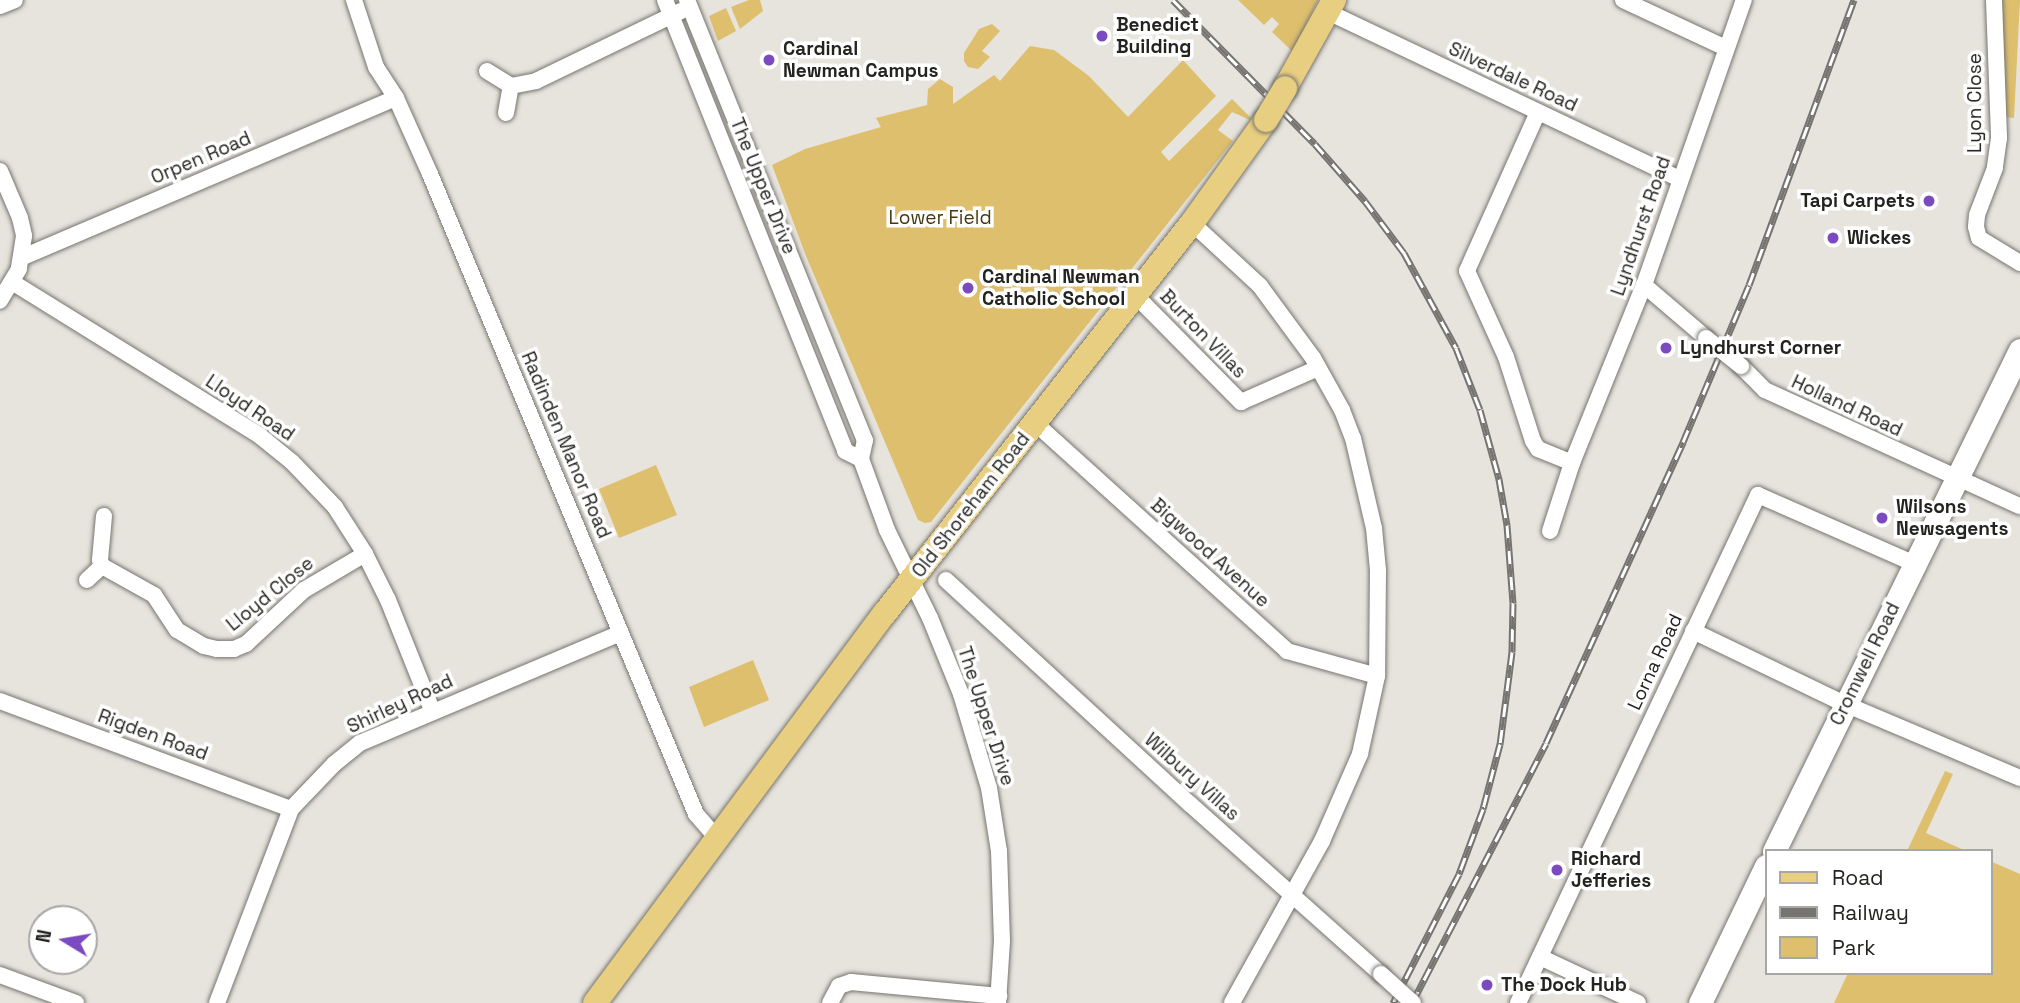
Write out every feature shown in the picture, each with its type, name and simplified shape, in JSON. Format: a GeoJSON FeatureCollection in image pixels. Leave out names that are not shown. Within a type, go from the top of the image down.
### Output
{"type":"FeatureCollection","features":[{"type":"Feature","properties":{"kind":"main road","name":"Old Shoreham Road"},"geometry":{"type":"LineString","coordinates":[[595,1003],[716,837],[913,579],[1192,223],[1266,120],[1331,6]]}},
{"type":"Feature","properties":{"kind":"main road","name":"Cromwell Road"},"geometry":{"type":"LineString","coordinates":[[1775,849],[2020,350]]}},
{"type":"Feature","properties":{"kind":"main road"},"geometry":{"type":"LineString","coordinates":[[1700,1003],[1764,870]]}},
{"type":"Feature","properties":{"kind":"street"},"geometry":{"type":"LineString","coordinates":[[0,6],[15,0]]}},
{"type":"Feature","properties":{"kind":"street","name":"Radinden Manor Road"},"geometry":{"type":"LineString","coordinates":[[354,0],[376,67],[396,98],[696,814],[716,837]]}},
{"type":"Feature","properties":{"kind":"street","name":"The Upper Drive"},"geometry":{"type":"LineString","coordinates":[[665,0],[845,451],[861,459]]}},
{"type":"Feature","properties":{"kind":"street"},"geometry":{"type":"LineString","coordinates":[[1623,0],[1726,48]]}},
{"type":"Feature","properties":{"kind":"street","name":"Lyndhurst Road"},"geometry":{"type":"LineString","coordinates":[[1550,531],[1572,463],[1644,285],[1744,0]]}},
{"type":"Feature","properties":{"kind":"street","name":"Lyon Close"},"geometry":{"type":"LineString","coordinates":[[1994,0],[1999,138],[1996,168],[1977,215],[1976,227],[1979,238],[2020,262]]}},
{"type":"Feature","properties":{"kind":"street"},"geometry":{"type":"LineString","coordinates":[[487,71],[512,86],[536,81],[671,16],[689,4]]}},
{"type":"Feature","properties":{"kind":"street","name":"The Upper Drive"},"geometry":{"type":"LineString","coordinates":[[689,4],[865,440],[861,459],[887,530],[913,579],[961,694],[989,788],[999,851],[1002,941],[998,1000]]}},
{"type":"Feature","properties":{"kind":"street","name":"Silverdale Road"},"geometry":{"type":"LineString","coordinates":[[1331,6],[1538,112],[1679,179]]}},
{"type":"Feature","properties":{"kind":"street"},"geometry":{"type":"LineString","coordinates":[[506,113],[512,86]]}},
{"type":"Feature","properties":{"kind":"street","name":"Orpen Road"},"geometry":{"type":"LineString","coordinates":[[23,257],[396,98]]}},
{"type":"Feature","properties":{"kind":"street"},"geometry":{"type":"LineString","coordinates":[[1538,112],[1467,271],[1506,357],[1533,441],[1538,449],[1572,463]]}},
{"type":"Feature","properties":{"kind":"street"},"geometry":{"type":"LineString","coordinates":[[0,171],[20,218],[23,257],[0,301]]}},
{"type":"Feature","properties":{"kind":"street"},"geometry":{"type":"LineString","coordinates":[[1192,223],[1260,286],[1318,368],[1342,410],[1353,438],[1374,528],[1379,605],[1377,676],[1360,754],[1322,841],[1232,1003]]}},
{"type":"Feature","properties":{"kind":"street","name":"Lloyd Road"},"geometry":{"type":"LineString","coordinates":[[12,282],[260,436],[292,462],[335,507],[365,554],[388,600],[432,710]]}},
{"type":"Feature","properties":{"kind":"street","name":"Holland Road"},"geometry":{"type":"LineString","coordinates":[[1644,285],[1741,366],[1765,390],[2020,506]]}},
{"type":"Feature","properties":{"kind":"street","name":"Burton Villas"},"geometry":{"type":"LineString","coordinates":[[1135,295],[1241,402],[1318,368]]}},
{"type":"Feature","properties":{"kind":"street","name":"Bigwood Avenue"},"geometry":{"type":"LineString","coordinates":[[1035,423],[1287,652],[1377,676]]}},
{"type":"Feature","properties":{"kind":"street","name":"Lorna Road"},"geometry":{"type":"LineString","coordinates":[[1518,1003],[1758,495],[1915,564]]}},
{"type":"Feature","properties":{"kind":"street"},"geometry":{"type":"LineString","coordinates":[[87,580],[102,566],[100,560],[104,516]]}},
{"type":"Feature","properties":{"kind":"street","name":"Lloyd Close"},"geometry":{"type":"LineString","coordinates":[[102,566],[153,595],[177,630],[204,646],[225,650],[246,644],[304,590],[365,554]]}},
{"type":"Feature","properties":{"kind":"street","name":"Wilbury Villas"},"geometry":{"type":"LineString","coordinates":[[946,580],[1413,1003]]}},
{"type":"Feature","properties":{"kind":"street"},"geometry":{"type":"LineString","coordinates":[[1693,631],[1845,704],[2020,778]]}},
{"type":"Feature","properties":{"kind":"street","name":"Shirley Road"},"geometry":{"type":"LineString","coordinates":[[217,1003],[291,809],[359,743],[432,710],[621,633]]}},
{"type":"Feature","properties":{"kind":"street","name":"Rigden Road"},"geometry":{"type":"LineString","coordinates":[[0,701],[291,809]]}},
{"type":"Feature","properties":{"kind":"street"},"geometry":{"type":"LineString","coordinates":[[1539,957],[1638,1003]]}},
{"type":"Feature","properties":{"kind":"street"},"geometry":{"type":"LineString","coordinates":[[0,975],[76,1003]]}},
{"type":"Feature","properties":{"kind":"street"},"geometry":{"type":"LineString","coordinates":[[831,1003],[839,986],[850,982],[998,1000]]}},
{"type":"Feature","properties":{"kind":"green space"},"geometry":{"type":"Polygon","coordinates":[[[749,0],[760,0],[763,11],[740,29],[731,7],[749,0]]]}},
{"type":"Feature","properties":{"kind":"green space"},"geometry":{"type":"Polygon","coordinates":[[[1238,0],[1318,0],[1293,52],[1272,32],[1279,24],[1272,17],[1264,25],[1238,0]]]}},
{"type":"Feature","properties":{"kind":"green space"},"geometry":{"type":"Polygon","coordinates":[[[1998,0],[2020,0],[2014,118],[2005,117],[1998,0]]]}},
{"type":"Feature","properties":{"kind":"green space"},"geometry":{"type":"Polygon","coordinates":[[[726,8],[736,31],[718,41],[709,16],[726,8]]]}},
{"type":"Feature","properties":{"kind":"green space"},"geometry":{"type":"Polygon","coordinates":[[[992,24],[1000,31],[982,51],[990,57],[978,69],[968,67],[964,61],[964,53],[979,29],[992,24]]]}},
{"type":"Feature","properties":{"kind":"green space","name":"Cardinal Newman Catholic School"},"geometry":{"type":"Polygon","coordinates":[[[1030,46],[1054,50],[1089,76],[1128,117],[1183,60],[1216,96],[1161,152],[1169,161],[1232,99],[1251,118],[1250,120],[1232,112],[1218,130],[1233,141],[931,522],[925,523],[918,520],[806,256],[772,165],[805,149],[881,127],[876,118],[927,105],[928,89],[940,79],[953,87],[953,104],[994,75],[1000,81],[1030,46]]]}},
{"type":"Feature","properties":{"kind":"green space"},"geometry":{"type":"Polygon","coordinates":[[[656,465],[677,515],[619,538],[599,489],[656,465]]]}},
{"type":"Feature","properties":{"kind":"green space"},"geometry":{"type":"Polygon","coordinates":[[[753,660],[769,700],[704,727],[689,687],[753,660]]]}},
{"type":"Feature","properties":{"kind":"green space"},"geometry":{"type":"Polygon","coordinates":[[[1945,771],[1953,774],[1926,833],[1962,849],[1908,849],[1945,771]]]}},
{"type":"Feature","properties":{"kind":"green space"},"geometry":{"type":"Polygon","coordinates":[[[1992,862],[2020,874],[2020,1003],[1834,1003],[1847,975],[1992,975],[1992,862]]]}},
{"type":"Feature","properties":{"kind":"railway"},"geometry":{"type":"LineString","coordinates":[[1173,0],[1315,144],[1365,201],[1404,253],[1456,348],[1480,410],[1499,479],[1507,525],[1513,603],[1512,652],[1500,744],[1483,809],[1459,874],[1393,1003]]}},
{"type":"Feature","properties":{"kind":"railway"},"geometry":{"type":"LineString","coordinates":[[1412,1003],[1546,743],[1683,442],[1749,285],[1854,0]]}},
{"type":"Feature","properties":{"kind":"place","name":"Benedict Building"},"geometry":{"type":"Point","coordinates":[1102,36]}},
{"type":"Feature","properties":{"kind":"place","name":"Cardinal Newman Campus"},"geometry":{"type":"Point","coordinates":[769,60]}},
{"type":"Feature","properties":{"kind":"place","name":"Tapi Carpets"},"geometry":{"type":"Point","coordinates":[1929,201]}},
{"type":"Feature","properties":{"kind":"place","name":"Wickes"},"geometry":{"type":"Point","coordinates":[1833,238]}},
{"type":"Feature","properties":{"kind":"place","name":"Cardinal Newman Catholic School"},"geometry":{"type":"Point","coordinates":[968,288]}},
{"type":"Feature","properties":{"kind":"place","name":"Lyndhurst Corner"},"geometry":{"type":"Point","coordinates":[1666,348]}},
{"type":"Feature","properties":{"kind":"place","name":"Wilsons Newsagents"},"geometry":{"type":"Point","coordinates":[1882,518]}},
{"type":"Feature","properties":{"kind":"place","name":"Richard Jefferies"},"geometry":{"type":"Point","coordinates":[1557,870]}},
{"type":"Feature","properties":{"kind":"place","name":"The Dock Hub"},"geometry":{"type":"Point","coordinates":[1487,985]}},
{"type":"Feature","properties":{"kind":"park label","name":"Lower Field"},"geometry":{"type":"Point","coordinates":[940,218]}}]}
